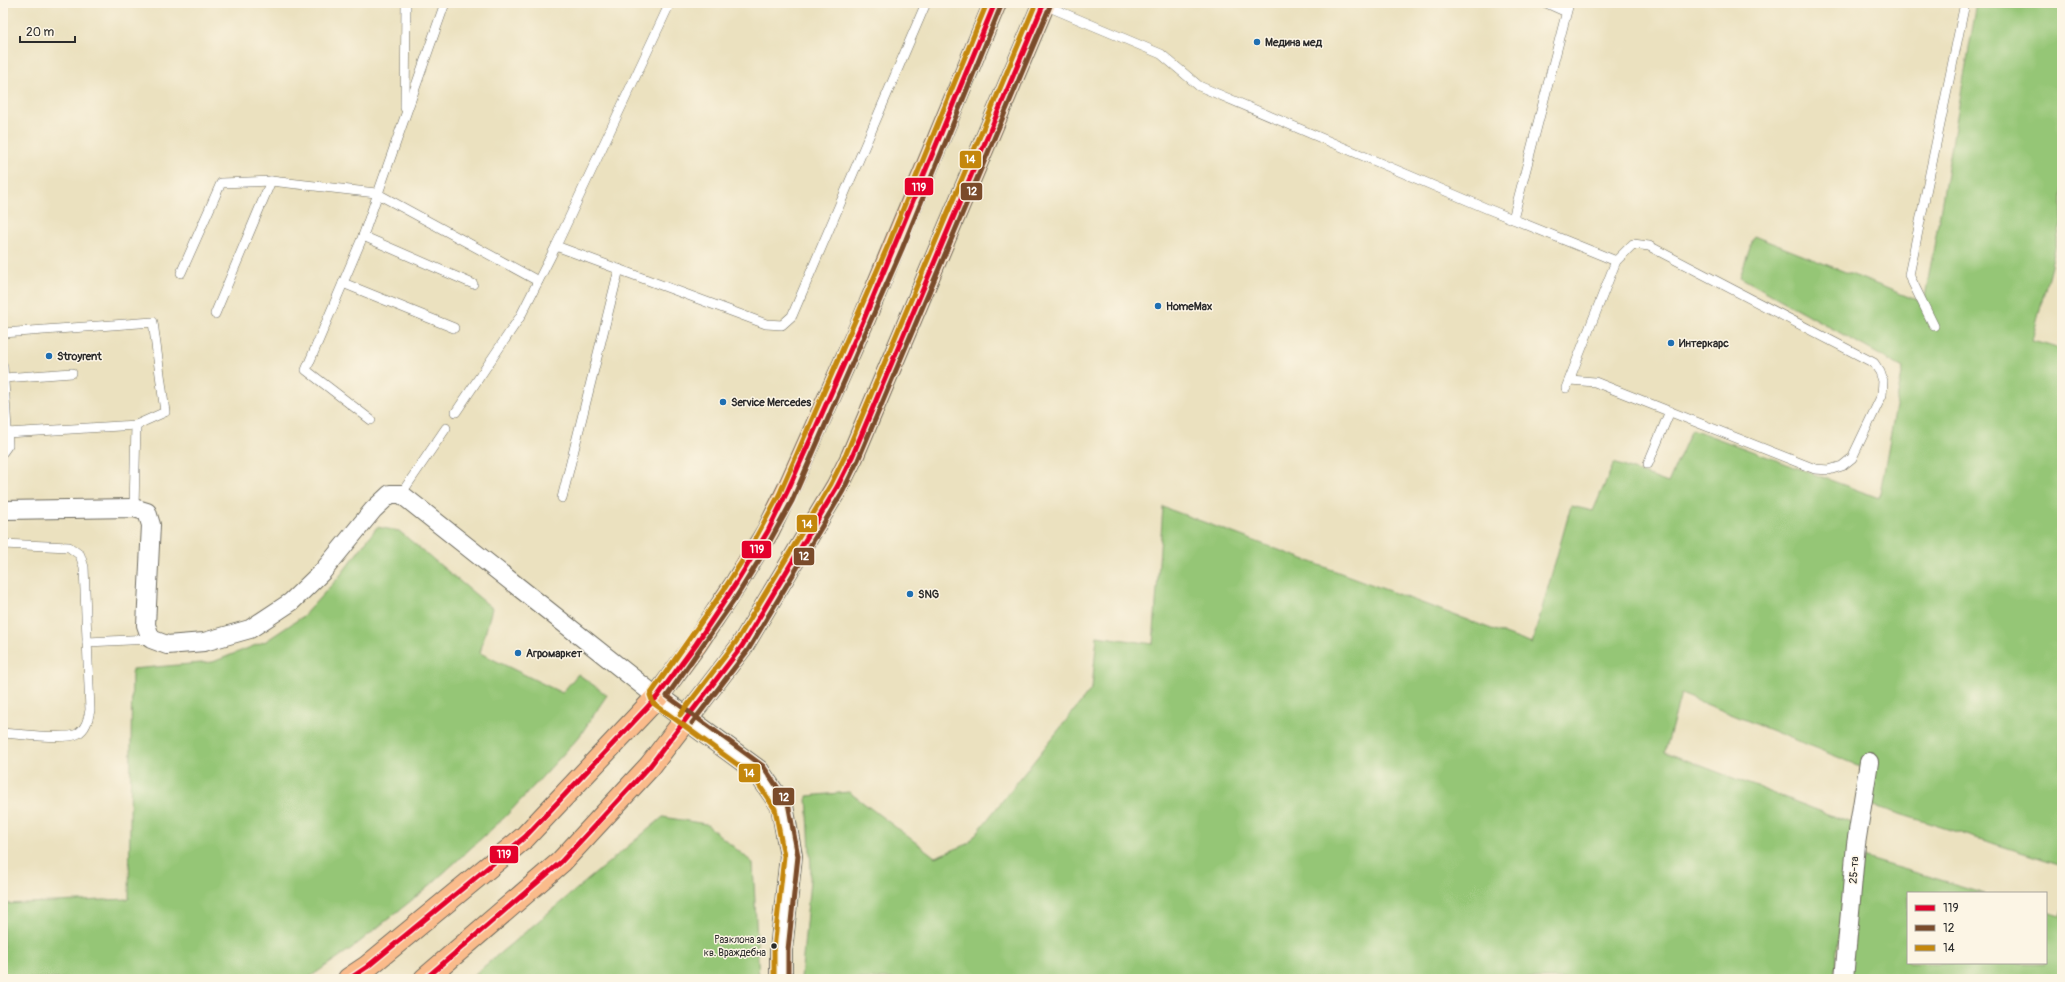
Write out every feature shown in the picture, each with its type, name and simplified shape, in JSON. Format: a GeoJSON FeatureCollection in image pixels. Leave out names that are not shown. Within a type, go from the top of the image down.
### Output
{"type":"FeatureCollection","features":[{"type":"Feature","properties":{"kind":"main road"},"geometry":{"type":"LineString","coordinates":[[349,979],[367,967],[525,837],[657,697],[696,644],[737,582],[768,531],[788,490],[867,312],[995,3]]}},
{"type":"Feature","properties":{"kind":"main road"},"geometry":{"type":"LineString","coordinates":[[425,979],[561,862],[650,766],[742,646],[840,481],[852,457],[1042,4]]}},
{"type":"Feature","properties":{"kind":"street"},"geometry":{"type":"LineString","coordinates":[[3,510],[134,508],[147,512],[151,525],[146,625],[152,639],[167,645],[204,642],[250,629],[291,602],[323,572],[373,510],[390,494],[401,494],[657,697],[758,772],[782,806],[791,856],[781,950],[781,979]]}},
{"type":"Feature","properties":{"kind":"street","name":"25-та"},"geometry":{"type":"LineString","coordinates":[[1844,979],[1856,844],[1869,762]]}},
{"type":"Feature","properties":{"kind":"lane"},"geometry":{"type":"LineString","coordinates":[[405,115],[406,3]]}},
{"type":"Feature","properties":{"kind":"lane"},"geometry":{"type":"LineString","coordinates":[[371,420],[306,370],[363,236],[376,193],[445,3]]}},
{"type":"Feature","properties":{"kind":"lane"},"geometry":{"type":"LineString","coordinates":[[456,412],[520,316],[556,246],[670,3]]}},
{"type":"Feature","properties":{"kind":"lane"},"geometry":{"type":"LineString","coordinates":[[556,246],[766,324],[782,325],[792,316],[926,3]]}},
{"type":"Feature","properties":{"kind":"lane"},"geometry":{"type":"LineString","coordinates":[[1513,219],[1567,7],[1546,3]]}},
{"type":"Feature","properties":{"kind":"lane"},"geometry":{"type":"LineString","coordinates":[[1934,326],[1910,275],[1965,3]]}},
{"type":"Feature","properties":{"kind":"lane"},"geometry":{"type":"LineString","coordinates":[[1042,4],[1161,54],[1199,86],[1616,261]]}},
{"type":"Feature","properties":{"kind":"lane"},"geometry":{"type":"LineString","coordinates":[[181,273],[221,182],[271,181],[376,193],[538,281]]}},
{"type":"Feature","properties":{"kind":"lane"},"geometry":{"type":"LineString","coordinates":[[215,314],[271,181]]}},
{"type":"Feature","properties":{"kind":"lane"},"geometry":{"type":"LineString","coordinates":[[363,236],[473,284]]}},
{"type":"Feature","properties":{"kind":"lane"},"geometry":{"type":"LineString","coordinates":[[1633,244],[1649,246],[1874,363],[1880,372],[1883,381],[1882,395],[1852,458],[1842,466],[1829,470],[1815,469],[1595,382],[1568,384],[1616,261],[1633,244]]}},
{"type":"Feature","properties":{"kind":"lane"},"geometry":{"type":"LineString","coordinates":[[562,498],[619,269]]}},
{"type":"Feature","properties":{"kind":"lane"},"geometry":{"type":"LineString","coordinates":[[343,283],[454,328]]}},
{"type":"Feature","properties":{"kind":"lane"},"geometry":{"type":"LineString","coordinates":[[3,333],[153,322],[165,412],[136,425],[7,433]]}},
{"type":"Feature","properties":{"kind":"lane"},"geometry":{"type":"LineString","coordinates":[[3,366],[8,445],[3,452]]}},
{"type":"Feature","properties":{"kind":"lane"},"geometry":{"type":"LineString","coordinates":[[4,378],[72,373]]}},
{"type":"Feature","properties":{"kind":"lane"},"geometry":{"type":"LineString","coordinates":[[1648,464],[1670,411]]}},
{"type":"Feature","properties":{"kind":"lane"},"geometry":{"type":"LineString","coordinates":[[134,508],[136,425]]}},
{"type":"Feature","properties":{"kind":"lane"},"geometry":{"type":"LineString","coordinates":[[401,494],[446,428]]}},
{"type":"Feature","properties":{"kind":"lane"},"geometry":{"type":"LineString","coordinates":[[3,544],[69,546],[80,555],[84,567],[90,710],[88,721],[82,730],[76,734],[65,736],[3,733]]}},
{"type":"Feature","properties":{"kind":"lane"},"geometry":{"type":"LineString","coordinates":[[87,642],[152,639]]}},
{"type":"Feature","properties":{"kind":"green space"},"geometry":{"type":"Polygon","coordinates":[[[1977,3],[2062,3],[2062,221],[2032,341],[2062,349],[2062,865],[1871,805],[1860,766],[1681,694],[1665,752],[1851,823],[1834,979],[801,979],[811,869],[807,796],[849,792],[935,857],[968,844],[1092,688],[1097,636],[1153,644],[1163,507],[1532,644],[1571,506],[1593,511],[1614,463],[1668,483],[1692,429],[1879,498],[1903,368],[1740,277],[1754,236],[1924,303],[1977,3]]]}},
{"type":"Feature","properties":{"kind":"green space"},"geometry":{"type":"Polygon","coordinates":[[[377,527],[399,531],[492,608],[480,653],[562,693],[578,674],[607,695],[579,737],[506,816],[427,888],[352,948],[307,979],[3,979],[3,904],[129,899],[132,669],[213,662],[266,641],[302,617],[339,577],[377,527]]]}},
{"type":"Feature","properties":{"kind":"green space"},"geometry":{"type":"Polygon","coordinates":[[[663,817],[706,824],[753,863],[759,979],[469,979],[663,817]]]}},
{"type":"Feature","properties":{"kind":"green space"},"geometry":{"type":"Polygon","coordinates":[[[1862,857],[1982,892],[1907,892],[1907,964],[2047,964],[2047,911],[2060,915],[2062,908],[2062,979],[1844,979],[1862,857]]]}},
{"type":"Feature","properties":{"kind":"transit line","name":"14"},"geometry":{"type":"LineString","coordinates":[[774,979],[774,949],[784,856],[775,809],[753,776],[653,703],[650,695],[723,591],[749,550],[779,495],[889,243],[987,3]]}},
{"type":"Feature","properties":{"kind":"transit line","name":"119"},"geometry":{"type":"LineString","coordinates":[[349,979],[367,967],[525,837],[657,697],[696,644],[737,582],[768,531],[788,490],[864,319],[995,3]]}},
{"type":"Feature","properties":{"kind":"transit line","name":"14"},"geometry":{"type":"LineString","coordinates":[[680,715],[736,642],[831,484],[846,454],[1036,3]]}},
{"type":"Feature","properties":{"kind":"transit line","name":"119"},"geometry":{"type":"LineString","coordinates":[[425,979],[561,862],[650,766],[742,646],[837,487],[852,457],[1044,3]]}},
{"type":"Feature","properties":{"kind":"transit line","name":"12"},"geometry":{"type":"LineString","coordinates":[[788,979],[788,950],[798,856],[788,803],[763,766],[667,696],[735,599],[761,557],[792,501],[902,249],[1001,6]]}},
{"type":"Feature","properties":{"kind":"transit line","name":"12"},"geometry":{"type":"LineString","coordinates":[[692,723],[748,650],[843,491],[858,460],[1050,6]]}},
{"type":"Feature","properties":{"kind":"place","name":"Медина мед"},"geometry":{"type":"Point","coordinates":[1257,42]}},
{"type":"Feature","properties":{"kind":"place","name":"HomeMax"},"geometry":{"type":"Point","coordinates":[1158,306]}},
{"type":"Feature","properties":{"kind":"place","name":"Интеркарс"},"geometry":{"type":"Point","coordinates":[1671,343]}},
{"type":"Feature","properties":{"kind":"place","name":"Stroyrent"},"geometry":{"type":"Point","coordinates":[49,356]}},
{"type":"Feature","properties":{"kind":"place","name":"Service Mercedes"},"geometry":{"type":"Point","coordinates":[723,402]}},
{"type":"Feature","properties":{"kind":"place","name":"SNG"},"geometry":{"type":"Point","coordinates":[910,594]}},
{"type":"Feature","properties":{"kind":"place","name":"Агромаркет"},"geometry":{"type":"Point","coordinates":[518,653]}},
{"type":"Feature","properties":{"kind":"place","name":"Разклона за кв. Враждебна"},"geometry":{"type":"Point","coordinates":[774,946]}}]}
